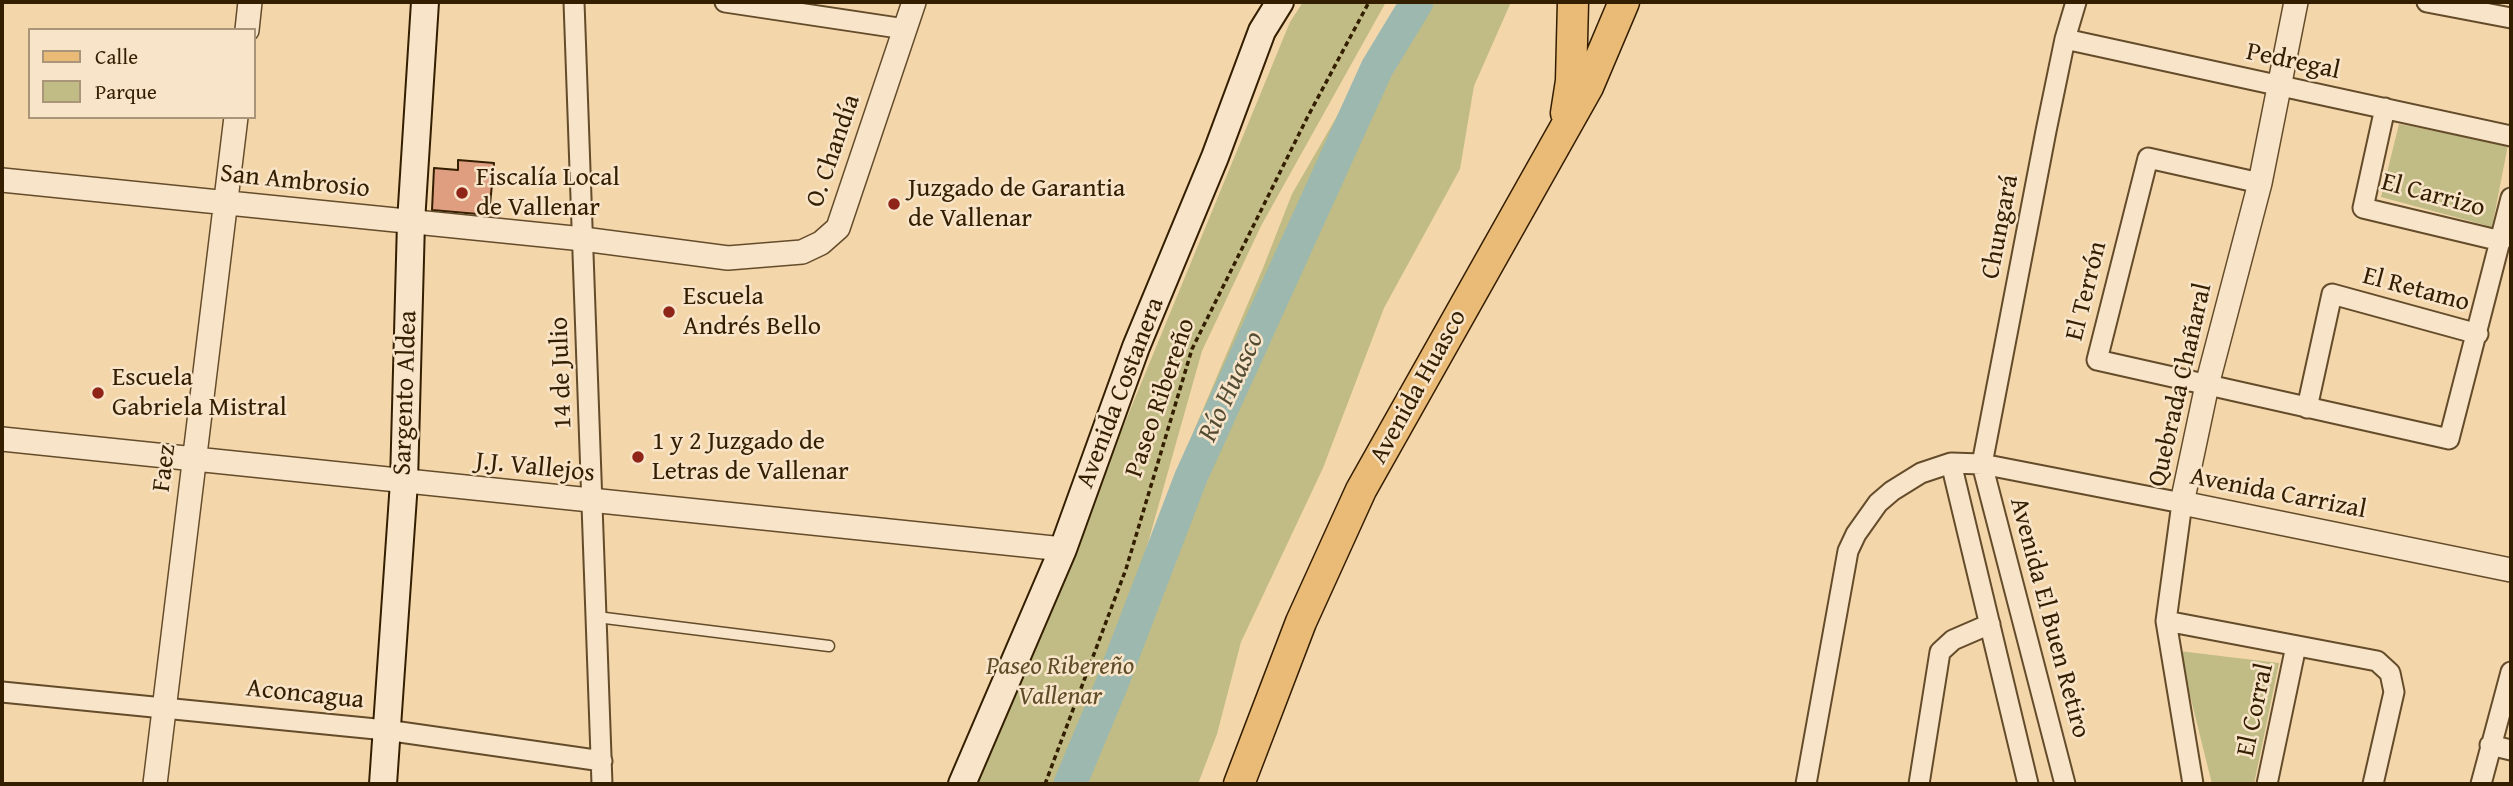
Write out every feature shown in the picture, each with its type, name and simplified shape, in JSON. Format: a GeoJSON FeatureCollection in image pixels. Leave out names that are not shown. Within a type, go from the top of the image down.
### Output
{"type":"FeatureCollection","features":[{"type":"Feature","properties":{"kind":"main road","name":"Sargento Aldea"},"geometry":{"type":"LineString","coordinates":[[383,784],[404,482],[411,222],[425,2]]}},
{"type":"Feature","properties":{"kind":"main road","name":"Avenida Costanera"},"geometry":{"type":"LineString","coordinates":[[962,784],[1063,549],[1136,347],[1215,157],[1262,31],[1280,2]]}},
{"type":"Feature","properties":{"kind":"main road"},"geometry":{"type":"LineString","coordinates":[[1562,131],[1571,81],[1573,2]]}},
{"type":"Feature","properties":{"kind":"main road"},"geometry":{"type":"LineString","coordinates":[[1581,2],[1605,13],[1622,6]]}},
{"type":"Feature","properties":{"kind":"main road","name":"Avenida Huasco"},"geometry":{"type":"LineString","coordinates":[[1239,784],[1301,622],[1361,490],[1595,74],[1622,6]]}},
{"type":"Feature","properties":{"kind":"street"},"geometry":{"type":"LineString","coordinates":[[247,28],[250,2]]}},
{"type":"Feature","properties":{"kind":"street","name":"14 de Julio"},"geometry":{"type":"LineString","coordinates":[[574,2],[602,784]]}},
{"type":"Feature","properties":{"kind":"street"},"geometry":{"type":"LineString","coordinates":[[725,2],[905,29]]}},
{"type":"Feature","properties":{"kind":"street","name":"O. Chandía"},"geometry":{"type":"LineString","coordinates":[[583,239],[728,258],[802,252],[821,243],[838,228],[914,2]]}},
{"type":"Feature","properties":{"kind":"street","name":"Chungará"},"geometry":{"type":"LineString","coordinates":[[1982,464],[2065,39],[2076,2]]}},
{"type":"Feature","properties":{"kind":"street","name":"Quebrada Chañaral"},"geometry":{"type":"LineString","coordinates":[[2193,784],[2166,621],[2182,503],[2207,385],[2260,183],[2296,2]]}},
{"type":"Feature","properties":{"kind":"street"},"geometry":{"type":"LineString","coordinates":[[2427,2],[2481,7],[2511,18]]}},
{"type":"Feature","properties":{"kind":"street","name":"Pedregal"},"geometry":{"type":"LineString","coordinates":[[2065,39],[2511,136]]}},
{"type":"Feature","properties":{"kind":"street","name":"El Carrizo"},"geometry":{"type":"LineString","coordinates":[[2385,108],[2363,208],[2501,241]]}},
{"type":"Feature","properties":{"kind":"street","name":"Faez"},"geometry":{"type":"LineString","coordinates":[[155,784],[236,119]]}},
{"type":"Feature","properties":{"kind":"street","name":"El Terrón"},"geometry":{"type":"LineString","coordinates":[[2260,183],[2148,158],[2096,360],[2449,439],[2477,334]]}},
{"type":"Feature","properties":{"kind":"street","name":"San Ambrosio"},"geometry":{"type":"LineString","coordinates":[[2,180],[583,239]]}},
{"type":"Feature","properties":{"kind":"street"},"geometry":{"type":"LineString","coordinates":[[2477,334],[2511,198]]}},
{"type":"Feature","properties":{"kind":"street","name":"El Retamo"},"geometry":{"type":"LineString","coordinates":[[2307,408],[2332,294],[2477,334]]}},
{"type":"Feature","properties":{"kind":"street","name":"J.J. Vallejos"},"geometry":{"type":"LineString","coordinates":[[2,439],[1063,549]]}},
{"type":"Feature","properties":{"kind":"street"},"geometry":{"type":"LineString","coordinates":[[1806,784],[1848,551],[1856,534],[1878,503],[1892,491],[1921,473],[1951,463],[2028,784]]}},
{"type":"Feature","properties":{"kind":"street","name":"Avenida Carrizal"},"geometry":{"type":"LineString","coordinates":[[1951,463],[1982,464],[2511,570]]}},
{"type":"Feature","properties":{"kind":"street","name":"Avenida El Buen Retiro"},"geometry":{"type":"LineString","coordinates":[[1982,464],[2065,784]]}},
{"type":"Feature","properties":{"kind":"street"},"geometry":{"type":"LineString","coordinates":[[2166,621],[2378,660],[2390,673],[2394,692],[2373,784]]}},
{"type":"Feature","properties":{"kind":"street"},"geometry":{"type":"LineString","coordinates":[[1919,784],[1940,652],[1953,640],[1990,624]]}},
{"type":"Feature","properties":{"kind":"street","name":"El Corral"},"geometry":{"type":"LineString","coordinates":[[2267,784],[2296,646]]}},
{"type":"Feature","properties":{"kind":"street"},"geometry":{"type":"LineString","coordinates":[[2481,784],[2511,672]]}},
{"type":"Feature","properties":{"kind":"street","name":"Aconcagua"},"geometry":{"type":"LineString","coordinates":[[2,692],[386,730],[603,761]]}},
{"type":"Feature","properties":{"kind":"street"},"geometry":{"type":"LineString","coordinates":[[2490,745],[2511,750]]}},
{"type":"Feature","properties":{"kind":"lane"},"geometry":{"type":"LineString","coordinates":[[597,617],[830,646]]}},
{"type":"Feature","properties":{"kind":"path","name":"Paseo Ribereño"},"geometry":{"type":"LineString","coordinates":[[1045,784],[1126,569],[1192,349],[1307,118],[1369,2]]}},
{"type":"Feature","properties":{"kind":"green space","name":"Paseo Ribereño Vallenar"},"geometry":{"type":"Polygon","coordinates":[[[1303,2],[1386,2],[1261,226],[1202,351],[1135,589],[1115,648],[1133,645],[1184,507],[1170,487],[1292,194],[1403,2],[1511,2],[1474,86],[1460,169],[1384,308],[1323,468],[1241,642],[1217,734],[1198,784],[1065,784],[1077,743],[1059,784],[976,784],[1290,22],[1303,2]]]}},
{"type":"Feature","properties":{"kind":"green space"},"geometry":{"type":"Polygon","coordinates":[[[2399,124],[2508,145],[2492,227],[2381,197],[2399,124]]]}},
{"type":"Feature","properties":{"kind":"green space"},"geometry":{"type":"Polygon","coordinates":[[[2179,651],[2279,663],[2254,784],[2212,784],[2179,651]]]}},
{"type":"Feature","properties":{"kind":"building","name":"Fiscalía Local de Vallenar"},"geometry":{"type":"Polygon","coordinates":[[[458,160],[494,163],[489,215],[432,210],[434,168],[458,170],[458,160]]]}},
{"type":"Feature","properties":{"kind":"waterway","name":"Río Huasco"},"geometry":{"type":"LineString","coordinates":[[1070,784],[1111,686],[1191,477],[1377,68],[1417,2]]}},
{"type":"Feature","properties":{"kind":"place","name":"Fiscalía Local de Vallenar"},"geometry":{"type":"Point","coordinates":[462,193]}},
{"type":"Feature","properties":{"kind":"place","name":"Juzgado de Garantia de Vallenar"},"geometry":{"type":"Point","coordinates":[894,204]}},
{"type":"Feature","properties":{"kind":"place","name":"Escuela Andrés Bello"},"geometry":{"type":"Point","coordinates":[669,312]}},
{"type":"Feature","properties":{"kind":"place","name":"Escuela Gabriela Mistral"},"geometry":{"type":"Point","coordinates":[98,393]}},
{"type":"Feature","properties":{"kind":"place","name":"1 y 2 Juzgado de Letras de Vallenar"},"geometry":{"type":"Point","coordinates":[638,457]}}]}
